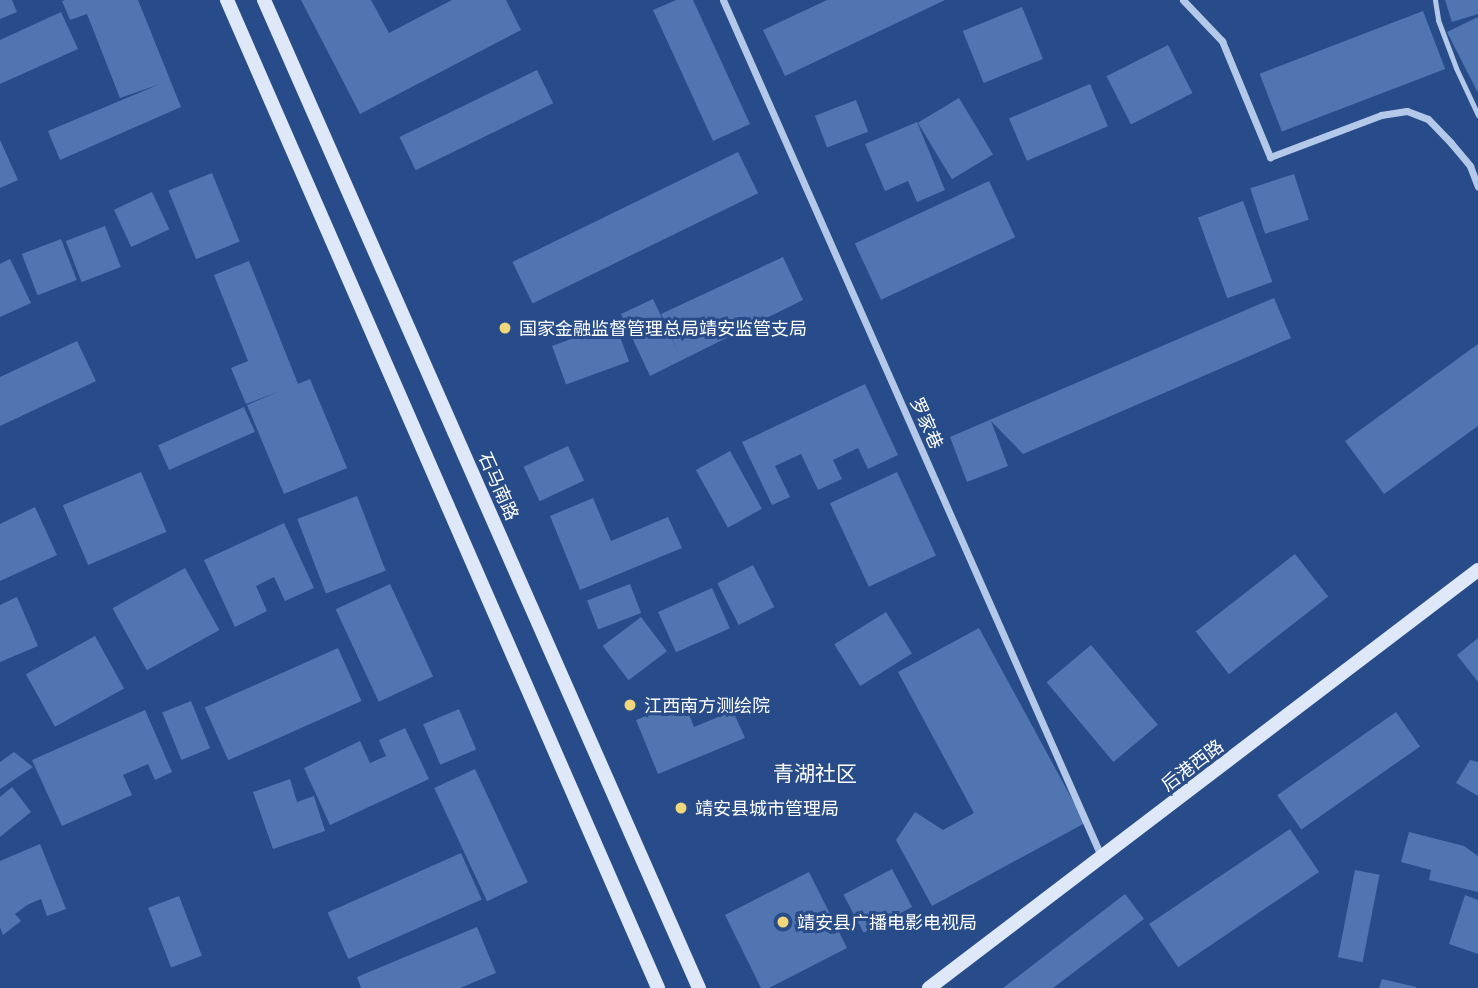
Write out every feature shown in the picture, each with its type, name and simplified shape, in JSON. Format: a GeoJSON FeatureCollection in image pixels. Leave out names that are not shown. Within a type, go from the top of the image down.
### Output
{"type":"FeatureCollection","features":[{"type":"Feature","properties":{"kind":"main road"},"geometry":{"type":"LineString","coordinates":[[227,0],[658,988]]}},
{"type":"Feature","properties":{"kind":"main road","name":"石马南路"},"geometry":{"type":"LineString","coordinates":[[264,0],[699,988]]}},
{"type":"Feature","properties":{"kind":"main road","name":"后港西路"},"geometry":{"type":"LineString","coordinates":[[929,988],[1478,570]]}},
{"type":"Feature","properties":{"kind":"street","name":"罗家巷"},"geometry":{"type":"LineString","coordinates":[[723,0],[1102,858]]}},
{"type":"Feature","properties":{"kind":"street"},"geometry":{"type":"LineString","coordinates":[[1183,0],[1222,41],[1270,156],[1381,115],[1407,111],[1428,119],[1451,143],[1469,166],[1478,187]]}},
{"type":"Feature","properties":{"kind":"lane"},"geometry":{"type":"LineString","coordinates":[[1435,0],[1438,20],[1478,116]]}},
{"type":"Feature","properties":{"kind":"building"},"geometry":{"type":"Polygon","coordinates":[[[0,0],[12,0],[17,12],[0,19],[0,0]]]}},
{"type":"Feature","properties":{"kind":"building"},"geometry":{"type":"Polygon","coordinates":[[[138,0],[181,107],[60,160],[48,131],[160,84],[120,98],[87,14],[70,20],[62,1],[138,0]]]}},
{"type":"Feature","properties":{"kind":"building"},"geometry":{"type":"Polygon","coordinates":[[[301,0],[371,0],[389,33],[452,0],[506,0],[521,30],[360,114],[301,0]]]}},
{"type":"Feature","properties":{"kind":"building"},"geometry":{"type":"Polygon","coordinates":[[[676,0],[693,0],[750,124],[713,141],[653,10],[676,0]]]}},
{"type":"Feature","properties":{"kind":"building"},"geometry":{"type":"Polygon","coordinates":[[[827,0],[945,0],[785,76],[763,30],[827,0]]]}},
{"type":"Feature","properties":{"kind":"building"},"geometry":{"type":"Polygon","coordinates":[[[1445,0],[1478,0],[1478,14],[1452,22],[1445,0]]]}},
{"type":"Feature","properties":{"kind":"building"},"geometry":{"type":"Polygon","coordinates":[[[1022,7],[1043,59],[984,83],[963,31],[1022,7]]]}},
{"type":"Feature","properties":{"kind":"building"},"geometry":{"type":"Polygon","coordinates":[[[1423,11],[1445,69],[1282,132],[1260,74],[1423,11]]]}},
{"type":"Feature","properties":{"kind":"building"},"geometry":{"type":"Polygon","coordinates":[[[61,12],[78,49],[0,84],[0,40],[61,12]]]}},
{"type":"Feature","properties":{"kind":"building"},"geometry":{"type":"Polygon","coordinates":[[[1478,17],[1478,93],[1447,32],[1478,17]]]}},
{"type":"Feature","properties":{"kind":"building"},"geometry":{"type":"Polygon","coordinates":[[[1168,45],[1193,93],[1131,124],[1107,76],[1168,45]]]}},
{"type":"Feature","properties":{"kind":"building"},"geometry":{"type":"Polygon","coordinates":[[[537,70],[553,103],[416,170],[399,137],[537,70]]]}},
{"type":"Feature","properties":{"kind":"building"},"geometry":{"type":"Polygon","coordinates":[[[1090,84],[1108,126],[1027,161],[1009,118],[1090,84]]]}},
{"type":"Feature","properties":{"kind":"building"},"geometry":{"type":"Polygon","coordinates":[[[959,98],[993,155],[952,179],[918,123],[959,98]]]}},
{"type":"Feature","properties":{"kind":"building"},"geometry":{"type":"Polygon","coordinates":[[[856,100],[868,132],[827,148],[815,116],[856,100]]]}},
{"type":"Feature","properties":{"kind":"building"},"geometry":{"type":"Polygon","coordinates":[[[917,122],[945,190],[917,202],[908,181],[885,191],[865,144],[917,122]]]}},
{"type":"Feature","properties":{"kind":"building"},"geometry":{"type":"Polygon","coordinates":[[[0,140],[18,180],[0,188],[0,140]]]}},
{"type":"Feature","properties":{"kind":"building"},"geometry":{"type":"Polygon","coordinates":[[[738,152],[758,193],[533,303],[512,262],[738,152]]]}},
{"type":"Feature","properties":{"kind":"building"},"geometry":{"type":"Polygon","coordinates":[[[212,173],[240,242],[196,259],[168,191],[212,173]]]}},
{"type":"Feature","properties":{"kind":"building"},"geometry":{"type":"Polygon","coordinates":[[[1294,174],[1309,220],[1265,234],[1250,188],[1294,174]]]}},
{"type":"Feature","properties":{"kind":"building"},"geometry":{"type":"Polygon","coordinates":[[[989,181],[1015,237],[881,300],[855,244],[989,181]]]}},
{"type":"Feature","properties":{"kind":"building"},"geometry":{"type":"Polygon","coordinates":[[[152,192],[169,229],[131,247],[114,210],[152,192]]]}},
{"type":"Feature","properties":{"kind":"building"},"geometry":{"type":"Polygon","coordinates":[[[1243,201],[1272,282],[1227,298],[1198,217],[1243,201]]]}},
{"type":"Feature","properties":{"kind":"building"},"geometry":{"type":"Polygon","coordinates":[[[105,226],[121,267],[82,282],[66,241],[105,226]]]}},
{"type":"Feature","properties":{"kind":"building"},"geometry":{"type":"Polygon","coordinates":[[[61,239],[77,280],[38,295],[22,254],[61,239]]]}},
{"type":"Feature","properties":{"kind":"building"},"geometry":{"type":"Polygon","coordinates":[[[783,257],[803,300],[650,376],[621,314],[653,299],[680,356],[661,314],[783,257]]]}},
{"type":"Feature","properties":{"kind":"building"},"geometry":{"type":"Polygon","coordinates":[[[10,259],[31,303],[0,317],[0,264],[10,259]]]}},
{"type":"Feature","properties":{"kind":"building"},"geometry":{"type":"Polygon","coordinates":[[[249,261],[298,384],[310,379],[347,468],[284,494],[247,405],[280,391],[246,404],[231,368],[248,361],[214,275],[249,261]]]}},
{"type":"Feature","properties":{"kind":"building"},"geometry":{"type":"Polygon","coordinates":[[[1274,298],[1291,338],[1023,454],[991,421],[1008,466],[967,482],[950,437],[1274,298]]]}},
{"type":"Feature","properties":{"kind":"building"},"geometry":{"type":"Polygon","coordinates":[[[615,323],[629,362],[566,384],[552,346],[615,323]]]}},
{"type":"Feature","properties":{"kind":"building"},"geometry":{"type":"Polygon","coordinates":[[[77,341],[96,381],[0,426],[0,377],[77,341]]]}},
{"type":"Feature","properties":{"kind":"building"},"geometry":{"type":"Polygon","coordinates":[[[1478,344],[1478,426],[1384,494],[1345,441],[1478,344]]]}},
{"type":"Feature","properties":{"kind":"building"},"geometry":{"type":"Polygon","coordinates":[[[865,384],[898,455],[868,469],[858,448],[833,460],[842,479],[818,490],[801,454],[775,466],[790,497],[772,505],[742,442],[865,384]]]}},
{"type":"Feature","properties":{"kind":"building"},"geometry":{"type":"Polygon","coordinates":[[[244,407],[255,432],[169,470],[158,445],[244,407]]]}},
{"type":"Feature","properties":{"kind":"building"},"geometry":{"type":"Polygon","coordinates":[[[568,446],[584,480],[540,501],[524,467],[568,446]]]}},
{"type":"Feature","properties":{"kind":"building"},"geometry":{"type":"Polygon","coordinates":[[[730,451],[762,509],[728,528],[696,470],[730,451]]]}},
{"type":"Feature","properties":{"kind":"building"},"geometry":{"type":"Polygon","coordinates":[[[141,472],[166,532],[88,565],[63,505],[141,472]]]}},
{"type":"Feature","properties":{"kind":"building"},"geometry":{"type":"Polygon","coordinates":[[[897,472],[936,555],[869,587],[830,503],[897,472]]]}},
{"type":"Feature","properties":{"kind":"building"},"geometry":{"type":"Polygon","coordinates":[[[357,496],[386,571],[326,594],[297,519],[357,496]]]}},
{"type":"Feature","properties":{"kind":"building"},"geometry":{"type":"Polygon","coordinates":[[[593,498],[611,541],[668,517],[682,548],[580,590],[550,516],[593,498]]]}},
{"type":"Feature","properties":{"kind":"building"},"geometry":{"type":"Polygon","coordinates":[[[35,507],[57,555],[0,581],[0,524],[35,507]]]}},
{"type":"Feature","properties":{"kind":"building"},"geometry":{"type":"Polygon","coordinates":[[[284,523],[314,588],[285,601],[274,577],[256,586],[267,611],[235,627],[204,560],[284,523]]]}},
{"type":"Feature","properties":{"kind":"building"},"geometry":{"type":"Polygon","coordinates":[[[1295,554],[1328,597],[1229,674],[1196,632],[1295,554]]]}},
{"type":"Feature","properties":{"kind":"building"},"geometry":{"type":"Polygon","coordinates":[[[753,565],[774,607],[739,625],[717,583],[753,565]]]}},
{"type":"Feature","properties":{"kind":"building"},"geometry":{"type":"Polygon","coordinates":[[[185,568],[219,630],[147,670],[112,608],[185,568]]]}},
{"type":"Feature","properties":{"kind":"building"},"geometry":{"type":"Polygon","coordinates":[[[390,584],[433,676],[379,702],[336,609],[390,584]]]}},
{"type":"Feature","properties":{"kind":"building"},"geometry":{"type":"Polygon","coordinates":[[[630,584],[641,613],[598,629],[587,600],[630,584]]]}},
{"type":"Feature","properties":{"kind":"building"},"geometry":{"type":"Polygon","coordinates":[[[712,588],[730,628],[676,652],[658,612],[712,588]]]}},
{"type":"Feature","properties":{"kind":"building"},"geometry":{"type":"Polygon","coordinates":[[[17,597],[38,646],[0,662],[0,605],[17,597]]]}},
{"type":"Feature","properties":{"kind":"building"},"geometry":{"type":"Polygon","coordinates":[[[886,612],[912,654],[860,686],[834,644],[886,612]]]}},
{"type":"Feature","properties":{"kind":"building"},"geometry":{"type":"Polygon","coordinates":[[[641,617],[667,651],[629,680],[603,646],[641,617]]]}},
{"type":"Feature","properties":{"kind":"building"},"geometry":{"type":"Polygon","coordinates":[[[979,628],[1085,823],[932,906],[896,840],[915,812],[943,830],[974,813],[898,672],[979,628]]]}},
{"type":"Feature","properties":{"kind":"building"},"geometry":{"type":"Polygon","coordinates":[[[95,636],[124,688],[55,727],[26,674],[95,636]]]}},
{"type":"Feature","properties":{"kind":"building"},"geometry":{"type":"Polygon","coordinates":[[[1478,638],[1478,682],[1457,655],[1478,638]]]}},
{"type":"Feature","properties":{"kind":"building"},"geometry":{"type":"Polygon","coordinates":[[[1091,645],[1158,725],[1113,762],[1047,682],[1091,645]]]}},
{"type":"Feature","properties":{"kind":"building"},"geometry":{"type":"Polygon","coordinates":[[[338,648],[362,701],[228,760],[205,707],[338,648]]]}},
{"type":"Feature","properties":{"kind":"building"},"geometry":{"type":"Polygon","coordinates":[[[191,701],[210,748],[181,760],[162,713],[191,701]]]}},
{"type":"Feature","properties":{"kind":"building"},"geometry":{"type":"Polygon","coordinates":[[[684,701],[694,727],[733,711],[745,738],[658,774],[636,720],[684,701]]]}},
{"type":"Feature","properties":{"kind":"building"},"geometry":{"type":"Polygon","coordinates":[[[459,709],[476,750],[440,765],[423,724],[459,709]]]}},
{"type":"Feature","properties":{"kind":"building"},"geometry":{"type":"Polygon","coordinates":[[[145,710],[172,772],[155,780],[148,764],[123,775],[132,795],[62,826],[32,760],[145,710]]]}},
{"type":"Feature","properties":{"kind":"building"},"geometry":{"type":"Polygon","coordinates":[[[1396,712],[1420,746],[1301,830],[1277,795],[1396,712]]]}},
{"type":"Feature","properties":{"kind":"building"},"geometry":{"type":"Polygon","coordinates":[[[405,728],[429,779],[330,825],[304,768],[360,741],[370,763],[386,756],[379,740],[405,728]]]}},
{"type":"Feature","properties":{"kind":"building"},"geometry":{"type":"Polygon","coordinates":[[[14,752],[33,767],[0,789],[0,762],[14,752]]]}},
{"type":"Feature","properties":{"kind":"building"},"geometry":{"type":"Polygon","coordinates":[[[1470,760],[1478,762],[1478,796],[1456,783],[1470,760]]]}},
{"type":"Feature","properties":{"kind":"building"},"geometry":{"type":"Polygon","coordinates":[[[475,769],[528,882],[487,901],[434,788],[475,769]]]}},
{"type":"Feature","properties":{"kind":"building"},"geometry":{"type":"Polygon","coordinates":[[[290,779],[297,802],[314,796],[325,831],[273,849],[253,792],[290,779]]]}},
{"type":"Feature","properties":{"kind":"building"},"geometry":{"type":"Polygon","coordinates":[[[12,787],[31,812],[0,837],[0,797],[12,787]]]}},
{"type":"Feature","properties":{"kind":"building"},"geometry":{"type":"Polygon","coordinates":[[[1290,829],[1319,872],[1178,967],[1149,924],[1290,829]]]}},
{"type":"Feature","properties":{"kind":"building"},"geometry":{"type":"Polygon","coordinates":[[[1409,832],[1464,846],[1478,856],[1478,892],[1429,880],[1431,870],[1401,862],[1409,832]]]}},
{"type":"Feature","properties":{"kind":"building"},"geometry":{"type":"Polygon","coordinates":[[[40,844],[66,909],[47,916],[41,899],[15,914],[21,921],[3,935],[0,927],[0,861],[40,844]]]}},
{"type":"Feature","properties":{"kind":"building"},"geometry":{"type":"Polygon","coordinates":[[[461,853],[482,900],[348,959],[328,912],[461,853]]]}},
{"type":"Feature","properties":{"kind":"building"},"geometry":{"type":"Polygon","coordinates":[[[892,869],[912,907],[864,933],[843,895],[892,869]]]}},
{"type":"Feature","properties":{"kind":"building"},"geometry":{"type":"Polygon","coordinates":[[[1355,870],[1380,875],[1363,962],[1338,957],[1355,870]]]}},
{"type":"Feature","properties":{"kind":"building"},"geometry":{"type":"Polygon","coordinates":[[[809,872],[847,948],[769,988],[761,988],[725,915],[809,872]]]}},
{"type":"Feature","properties":{"kind":"building"},"geometry":{"type":"Polygon","coordinates":[[[1125,894],[1144,919],[1053,988],[1003,988],[1125,894]]]}},
{"type":"Feature","properties":{"kind":"building"},"geometry":{"type":"Polygon","coordinates":[[[1465,895],[1478,900],[1478,954],[1449,944],[1465,895]]]}},
{"type":"Feature","properties":{"kind":"building"},"geometry":{"type":"Polygon","coordinates":[[[179,896],[202,956],[171,968],[148,908],[179,896]]]}},
{"type":"Feature","properties":{"kind":"building"},"geometry":{"type":"Polygon","coordinates":[[[477,927],[496,973],[460,988],[361,988],[357,977],[477,927]]]}},
{"type":"Feature","properties":{"kind":"building"},"geometry":{"type":"Polygon","coordinates":[[[1382,979],[1416,987],[1416,988],[1379,988],[1382,979]]]}},
{"type":"Feature","properties":{"kind":"place","name":"国家金融监督管理总局靖安监管支局"},"geometry":{"type":"Point","coordinates":[505,328]}},
{"type":"Feature","properties":{"kind":"place","name":"江西南方测绘院"},"geometry":{"type":"Point","coordinates":[630,705]}},
{"type":"Feature","properties":{"kind":"place","name":"靖安县城市管理局"},"geometry":{"type":"Point","coordinates":[681,808]}},
{"type":"Feature","properties":{"kind":"place","name":"靖安县广播电影电视局"},"geometry":{"type":"Point","coordinates":[783,922]}},
{"type":"Feature","properties":{"kind":"district","name":"青湖社区"},"geometry":{"type":"Point","coordinates":[815,773]}}]}
